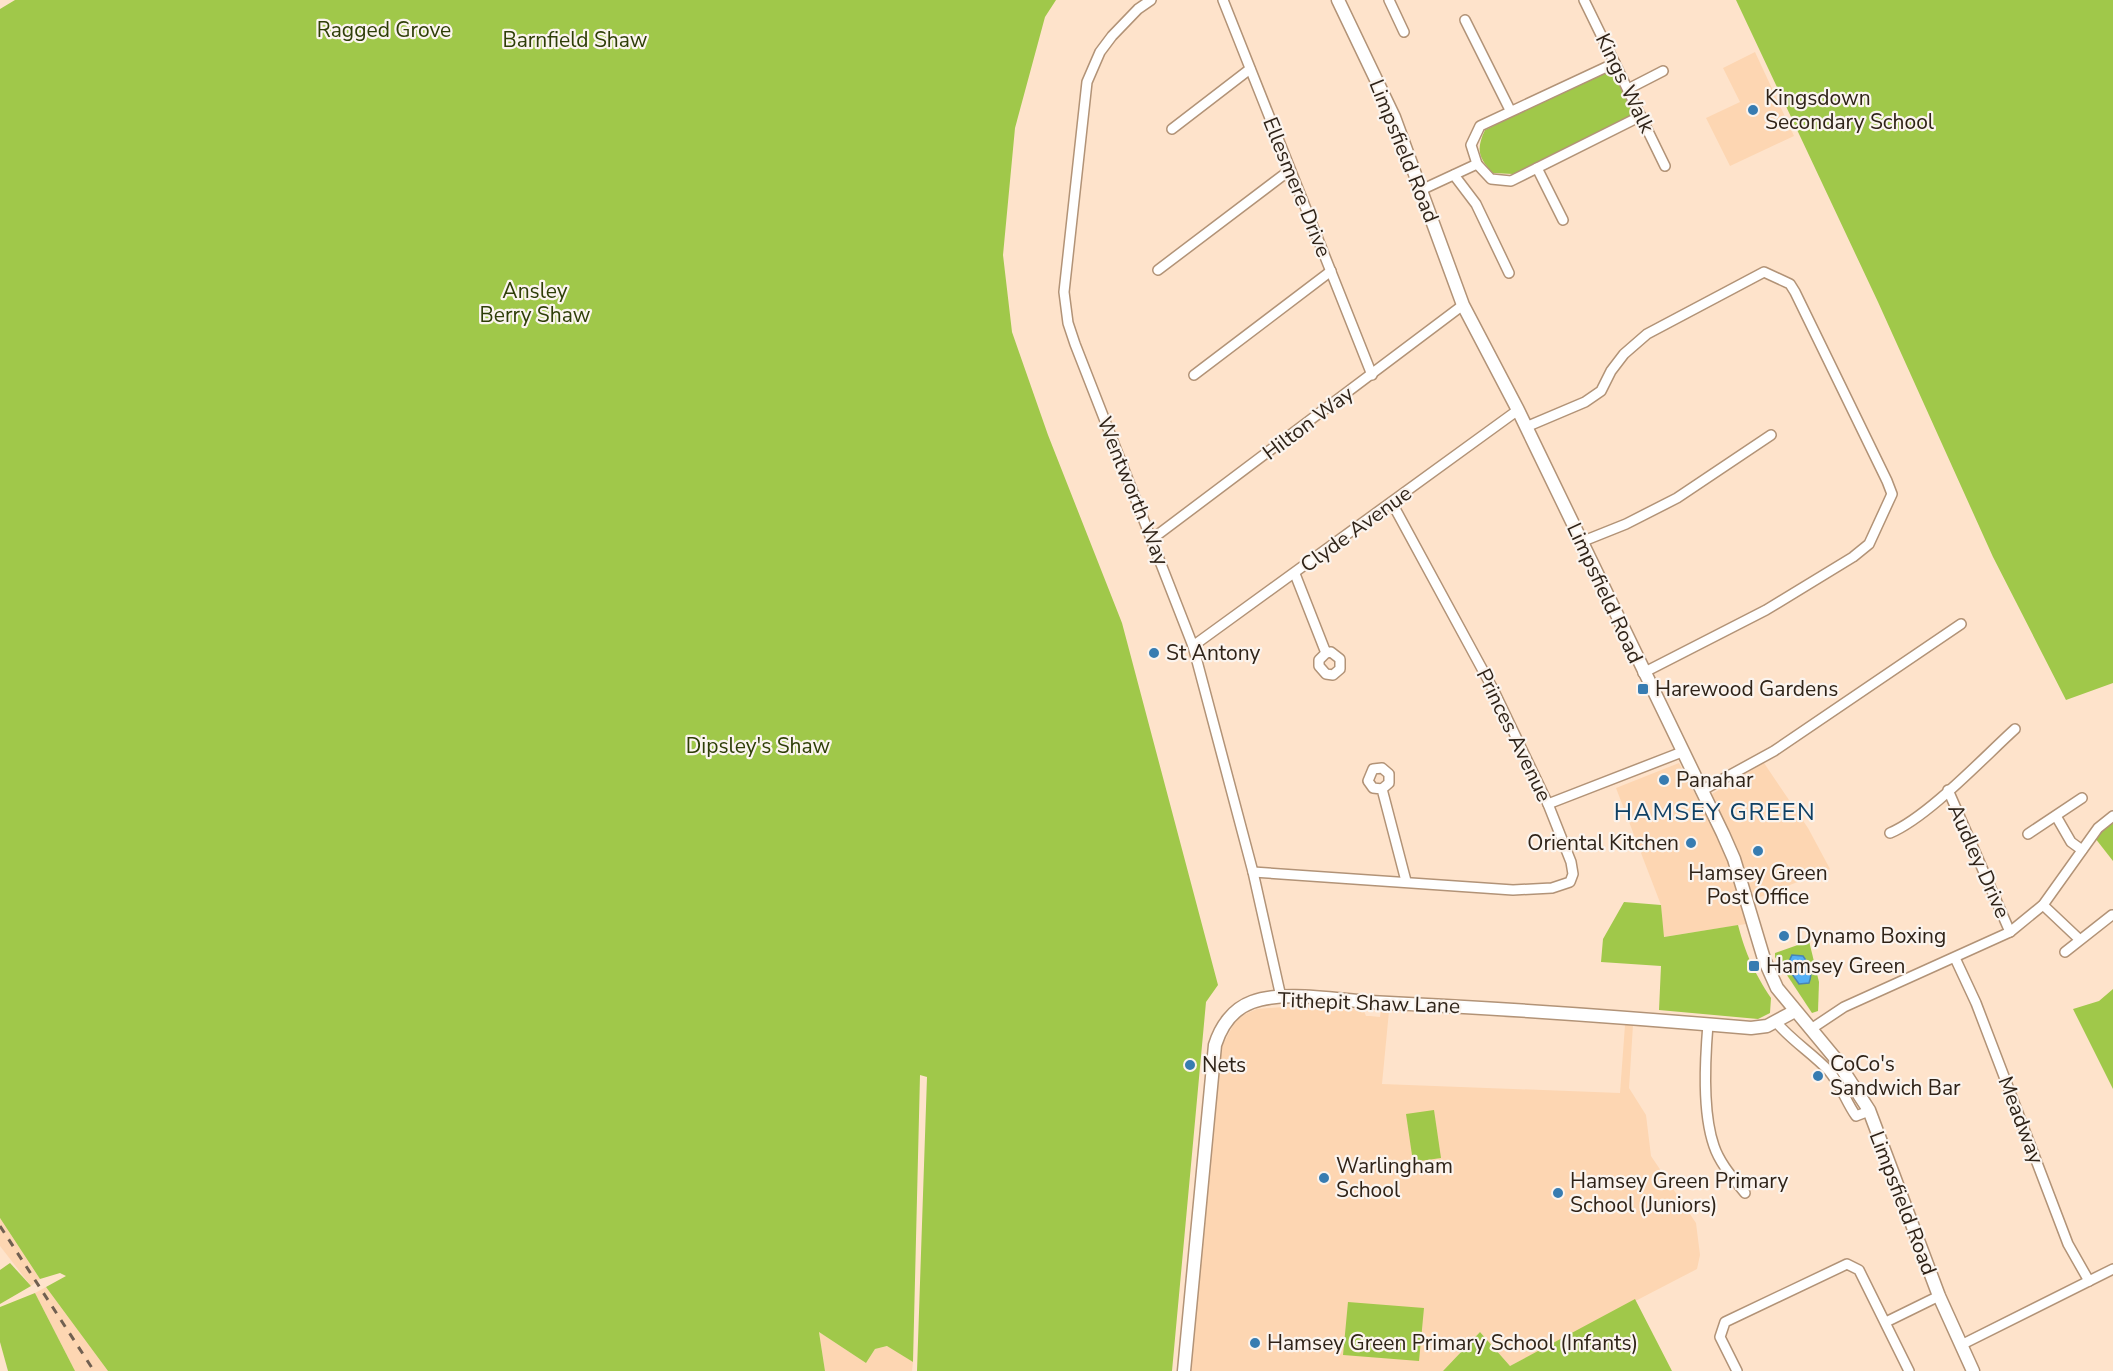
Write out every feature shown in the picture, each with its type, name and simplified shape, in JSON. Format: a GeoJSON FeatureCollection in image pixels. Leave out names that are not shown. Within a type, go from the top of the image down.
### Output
{"type":"FeatureCollection","features":[{"type":"Feature","properties":{"kind":"main road","name":"Limpsfield Road"},"geometry":{"type":"LineString","coordinates":[[1338,0],[1394,117],[1463,305],[1518,410],[1734,859],[1764,959],[1777,988],[1851,1078],[1869,1111],[1939,1296],[1974,1371]]}},
{"type":"Feature","properties":{"kind":"main road","name":"Tithepit Shaw Lane"},"geometry":{"type":"LineString","coordinates":[[1184,1371],[1215,1045],[1219,1032],[1229,1018],[1242,1007],[1254,1001],[1281,997],[1425,1004],[1751,1028],[1776,1022],[1795,1011]]}},
{"type":"Feature","properties":{"kind":"street","name":"Wentworth Way"},"geometry":{"type":"LineString","coordinates":[[1151,0],[1131,15],[1112,36],[1100,52],[1088,82],[1064,292],[1068,323],[1193,646],[1252,872],[1281,997]]}},
{"type":"Feature","properties":{"kind":"street","name":"Ellesmere Drive"},"geometry":{"type":"LineString","coordinates":[[1223,0],[1372,375]]}},
{"type":"Feature","properties":{"kind":"street"},"geometry":{"type":"LineString","coordinates":[[1389,0],[1404,32]]}},
{"type":"Feature","properties":{"kind":"street","name":"Kings Walk"},"geometry":{"type":"LineString","coordinates":[[1584,0],[1665,166]]}},
{"type":"Feature","properties":{"kind":"street"},"geometry":{"type":"LineString","coordinates":[[1465,20],[1510,110]]}},
{"type":"Feature","properties":{"kind":"street"},"geometry":{"type":"LineString","coordinates":[[1615,63],[1510,110],[1480,126],[1471,145],[1477,164],[1491,179],[1511,181],[1641,116]]}},
{"type":"Feature","properties":{"kind":"street"},"geometry":{"type":"LineString","coordinates":[[1172,129],[1250,69]]}},
{"type":"Feature","properties":{"kind":"street"},"geometry":{"type":"LineString","coordinates":[[1628,89],[1663,71]]}},
{"type":"Feature","properties":{"kind":"street"},"geometry":{"type":"LineString","coordinates":[[1420,190],[1477,164]]}},
{"type":"Feature","properties":{"kind":"street"},"geometry":{"type":"LineString","coordinates":[[1537,168],[1563,220]]}},
{"type":"Feature","properties":{"kind":"street"},"geometry":{"type":"LineString","coordinates":[[1158,270],[1290,170]]}},
{"type":"Feature","properties":{"kind":"street"},"geometry":{"type":"LineString","coordinates":[[1454,175],[1476,204],[1502,269]]}},
{"type":"Feature","properties":{"kind":"street"},"geometry":{"type":"LineString","coordinates":[[1194,375],[1331,271]]}},
{"type":"Feature","properties":{"kind":"street"},"geometry":{"type":"LineString","coordinates":[[1526,427],[1585,402],[1601,391],[1617,362],[1647,334],[1764,272],[1790,284],[1795,292],[1887,481],[1892,494],[1888,505],[1869,544],[1853,557],[1766,610],[1643,673]]}},
{"type":"Feature","properties":{"kind":"street","name":"Hilton Way"},"geometry":{"type":"LineString","coordinates":[[1152,538],[1463,305]]}},
{"type":"Feature","properties":{"kind":"street","name":"Clyde Avenue"},"geometry":{"type":"LineString","coordinates":[[1193,646],[1518,410]]}},
{"type":"Feature","properties":{"kind":"street"},"geometry":{"type":"LineString","coordinates":[[1581,542],[1626,524],[1677,498],[1770,435]]}},
{"type":"Feature","properties":{"kind":"street","name":"Princes Avenue"},"geometry":{"type":"LineString","coordinates":[[1252,872],[1513,890],[1552,888],[1570,882],[1573,874],[1571,862],[1548,804],[1493,689],[1392,503]]}},
{"type":"Feature","properties":{"kind":"street"},"geometry":{"type":"LineString","coordinates":[[1295,574],[1326,653]]}},
{"type":"Feature","properties":{"kind":"street"},"geometry":{"type":"LineString","coordinates":[[1701,791],[1774,751],[1961,624]]}},
{"type":"Feature","properties":{"kind":"street","name":"Audley Drive"},"geometry":{"type":"LineString","coordinates":[[1890,833],[1902,828],[1948,790],[2015,729]]}},
{"type":"Feature","properties":{"kind":"street"},"geometry":{"type":"LineString","coordinates":[[1548,804],[1682,752]]}},
{"type":"Feature","properties":{"kind":"street"},"geometry":{"type":"LineString","coordinates":[[1382,789],[1406,881]]}},
{"type":"Feature","properties":{"kind":"street","name":"Audley Drive"},"geometry":{"type":"LineString","coordinates":[[1948,790],[2010,932]]}},
{"type":"Feature","properties":{"kind":"street"},"geometry":{"type":"LineString","coordinates":[[2028,834],[2082,798]]}},
{"type":"Feature","properties":{"kind":"street"},"geometry":{"type":"LineString","coordinates":[[2056,816],[2072,842],[2082,849]]}},
{"type":"Feature","properties":{"kind":"street"},"geometry":{"type":"LineString","coordinates":[[1811,1029],[1844,1007],[2010,932],[2043,905],[2098,828],[2113,816]]}},
{"type":"Feature","properties":{"kind":"street"},"geometry":{"type":"LineString","coordinates":[[2043,905],[2079,939]]}},
{"type":"Feature","properties":{"kind":"street"},"geometry":{"type":"LineString","coordinates":[[2064,952],[2112,915]]}},
{"type":"Feature","properties":{"kind":"street","name":"Meadway"},"geometry":{"type":"LineString","coordinates":[[1955,958],[1976,1003],[2068,1244],[2089,1281]]}},
{"type":"Feature","properties":{"kind":"street"},"geometry":{"type":"LineString","coordinates":[[1776,1022],[1796,1044],[1820,1061],[1846,1095],[1854,1114],[1858,1116],[1869,1111]]}},
{"type":"Feature","properties":{"kind":"street"},"geometry":{"type":"LineString","coordinates":[[1708,1024],[1705,1088],[1713,1146],[1732,1177],[1746,1193]]}},
{"type":"Feature","properties":{"kind":"street"},"geometry":{"type":"LineString","coordinates":[[1737,1371],[1720,1337],[1725,1322],[1847,1264],[1859,1270],[1909,1371]]}},
{"type":"Feature","properties":{"kind":"street"},"geometry":{"type":"LineString","coordinates":[[1961,1346],[2113,1269]]}},
{"type":"Feature","properties":{"kind":"street"},"geometry":{"type":"LineString","coordinates":[[1886,1322],[1939,1296]]}},
{"type":"Feature","properties":{"kind":"shaded area","name":"Kingsdown Secondary School"},"geometry":{"type":"Polygon","coordinates":[[[1755,52],[1794,136],[1730,166],[1706,118],[1740,102],[1723,68],[1755,52]]]}},
{"type":"Feature","properties":{"kind":"shaded area"},"geometry":{"type":"Polygon","coordinates":[[[1679,763],[1715,832],[1737,884],[1746,924],[1663,937],[1661,905],[1616,788],[1679,763]]]}},
{"type":"Feature","properties":{"kind":"shaded area"},"geometry":{"type":"Polygon","coordinates":[[[1764,763],[1808,828],[1830,869],[1755,899],[1712,794],[1764,763]]]}},
{"type":"Feature","properties":{"kind":"shaded area"},"geometry":{"type":"Polygon","coordinates":[[[1283,1007],[1363,1009],[1366,1016],[1380,1017],[1381,1010],[1389,1011],[1382,1084],[1620,1093],[1625,1025],[1633,1025],[1629,1088],[1646,1115],[1651,1156],[1696,1223],[1700,1255],[1697,1269],[1510,1366],[1480,1332],[1443,1371],[1190,1371],[1222,1046],[1235,1022],[1245,1014],[1257,1009],[1283,1007]]]}},
{"type":"Feature","properties":{"kind":"shaded area"},"geometry":{"type":"Polygon","coordinates":[[[0,1218],[40,1279],[31,1286],[0,1246],[0,1218]]]}},
{"type":"Feature","properties":{"kind":"shaded area"},"geometry":{"type":"Polygon","coordinates":[[[46,1287],[108,1371],[75,1371],[35,1293],[46,1287]]]}},
{"type":"Feature","properties":{"kind":"shaded area"},"geometry":{"type":"Polygon","coordinates":[[[819,1332],[866,1363],[875,1349],[888,1346],[913,1362],[912,1371],[825,1371],[819,1332]]]}},
{"type":"Feature","properties":{"kind":"green space"},"geometry":{"type":"Polygon","coordinates":[[[15,0],[1056,0],[1045,17],[1015,128],[1003,255],[1012,332],[1048,435],[1122,623],[1218,985],[1206,1002],[1172,1371],[917,1371],[927,1077],[920,1075],[913,1362],[887,1346],[875,1349],[866,1363],[819,1332],[825,1371],[108,1371],[46,1287],[66,1276],[60,1273],[40,1279],[0,1218],[0,9],[15,0]]]}},
{"type":"Feature","properties":{"kind":"green space"},"geometry":{"type":"Polygon","coordinates":[[[1736,0],[2113,0],[2113,683],[2066,700],[1993,557],[1878,302],[1736,0]]]}},
{"type":"Feature","properties":{"kind":"green space"},"geometry":{"type":"Polygon","coordinates":[[[1604,73],[1616,73],[1633,108],[1632,117],[1513,174],[1493,173],[1488,168],[1480,153],[1480,143],[1485,130],[1604,73]]]}},
{"type":"Feature","properties":{"kind":"green space"},"geometry":{"type":"Polygon","coordinates":[[[2113,820],[2113,861],[2095,838],[2113,820]]]}},
{"type":"Feature","properties":{"kind":"green space"},"geometry":{"type":"Polygon","coordinates":[[[1624,902],[1661,905],[1664,937],[1738,925],[1751,963],[1771,998],[1770,1013],[1758,1019],[1659,1010],[1661,966],[1601,962],[1603,939],[1624,902]]]}},
{"type":"Feature","properties":{"kind":"green space"},"geometry":{"type":"Polygon","coordinates":[[[1809,941],[1819,982],[1818,1011],[1812,1013],[1775,957],[1775,953],[1809,941]]]}},
{"type":"Feature","properties":{"kind":"green space"},"geometry":{"type":"Polygon","coordinates":[[[2113,989],[2113,1089],[2073,1009],[2099,1001],[2113,989]]]}},
{"type":"Feature","properties":{"kind":"green space"},"geometry":{"type":"Polygon","coordinates":[[[1434,1110],[1441,1158],[1413,1162],[1406,1114],[1434,1110]]]}},
{"type":"Feature","properties":{"kind":"green space"},"geometry":{"type":"Polygon","coordinates":[[[10,1263],[31,1286],[0,1304],[0,1270],[10,1263]]]}},
{"type":"Feature","properties":{"kind":"green space"},"geometry":{"type":"Polygon","coordinates":[[[35,1293],[75,1371],[8,1371],[0,1342],[0,1307],[35,1293]]]}},
{"type":"Feature","properties":{"kind":"green space"},"geometry":{"type":"Polygon","coordinates":[[[1635,1299],[1672,1371],[1443,1371],[1480,1332],[1510,1366],[1635,1299]]]}},
{"type":"Feature","properties":{"kind":"green space"},"geometry":{"type":"Polygon","coordinates":[[[1348,1302],[1424,1308],[1419,1361],[1343,1355],[1348,1302]]]}},
{"type":"Feature","properties":{"kind":"water"},"geometry":{"type":"Polygon","coordinates":[[[1792,955],[1803,956],[1811,972],[1809,983],[1799,984],[1792,974],[1789,963],[1792,955]]]}},
{"type":"Feature","properties":{"kind":"railway"},"geometry":{"type":"LineString","coordinates":[[0,1226],[94,1371]]}},
{"type":"Feature","properties":{"kind":"place","name":"Kingsdown Secondary School"},"geometry":{"type":"Point","coordinates":[1753,110]}},
{"type":"Feature","properties":{"kind":"place","name":"St Antony"},"geometry":{"type":"Point","coordinates":[1154,653]}},
{"type":"Feature","properties":{"kind":"place","name":"Harewood Gardens"},"geometry":{"type":"Point","coordinates":[1643,689]}},
{"type":"Feature","properties":{"kind":"place","name":"Panahar"},"geometry":{"type":"Point","coordinates":[1664,780]}},
{"type":"Feature","properties":{"kind":"place","name":"Oriental Kitchen"},"geometry":{"type":"Point","coordinates":[1691,843]}},
{"type":"Feature","properties":{"kind":"place","name":"Hamsey Green Post Office"},"geometry":{"type":"Point","coordinates":[1758,851]}},
{"type":"Feature","properties":{"kind":"place","name":"Dynamo Boxing"},"geometry":{"type":"Point","coordinates":[1784,936]}},
{"type":"Feature","properties":{"kind":"place","name":"Hamsey Green"},"geometry":{"type":"Point","coordinates":[1754,966]}},
{"type":"Feature","properties":{"kind":"place","name":"Nets"},"geometry":{"type":"Point","coordinates":[1190,1065]}},
{"type":"Feature","properties":{"kind":"place","name":"CoCo's Sandwich Bar"},"geometry":{"type":"Point","coordinates":[1818,1076]}},
{"type":"Feature","properties":{"kind":"place","name":"Warlingham School"},"geometry":{"type":"Point","coordinates":[1324,1178]}},
{"type":"Feature","properties":{"kind":"place","name":"Hamsey Green Primary School (Juniors)"},"geometry":{"type":"Point","coordinates":[1558,1193]}},
{"type":"Feature","properties":{"kind":"place","name":"Hamsey Green Primary School (Infants)"},"geometry":{"type":"Point","coordinates":[1255,1343]}},
{"type":"Feature","properties":{"kind":"district","name":"HAMSEY GREEN"},"geometry":{"type":"Point","coordinates":[1715,812]}},
{"type":"Feature","properties":{"kind":"park label","name":"Ragged Grove"},"geometry":{"type":"Point","coordinates":[384,30]}},
{"type":"Feature","properties":{"kind":"park label","name":"Barnfield Shaw"},"geometry":{"type":"Point","coordinates":[575,40]}},
{"type":"Feature","properties":{"kind":"park label","name":"Ansley Berry Shaw"},"geometry":{"type":"Point","coordinates":[535,303]}},
{"type":"Feature","properties":{"kind":"park label","name":"Dipsley's Shaw"},"geometry":{"type":"Point","coordinates":[758,746]}}]}
